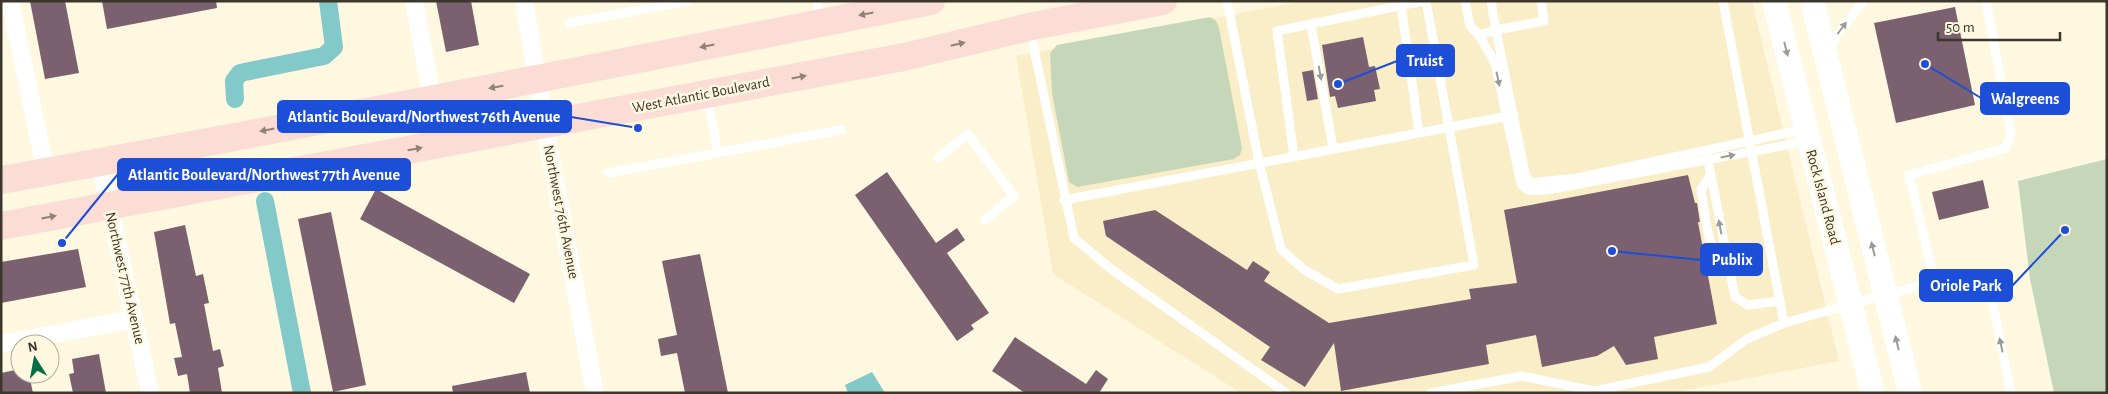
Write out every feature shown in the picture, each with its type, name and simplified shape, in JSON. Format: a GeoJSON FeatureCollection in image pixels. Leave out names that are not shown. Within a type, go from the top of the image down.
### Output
{"type":"FeatureCollection","features":[{"type":"Feature","properties":{"kind":"main road"},"geometry":{"type":"LineString","coordinates":[[1,180],[100,163],[432,98],[538,80],[819,12],[931,1]]}},
{"type":"Feature","properties":{"kind":"main road","name":"West Atlantic Boulevard"},"geometry":{"type":"LineString","coordinates":[[1,226],[904,57],[1033,26],[1163,1]]}},
{"type":"Feature","properties":{"kind":"main road","name":"Rock Island Road"},"geometry":{"type":"LineString","coordinates":[[1774,1],[1873,393]]}},
{"type":"Feature","properties":{"kind":"main road"},"geometry":{"type":"LineString","coordinates":[[1812,1],[1910,393]]}},
{"type":"Feature","properties":{"kind":"street"},"geometry":{"type":"LineString","coordinates":[[10,1],[46,172]]}},
{"type":"Feature","properties":{"kind":"street"},"geometry":{"type":"LineString","coordinates":[[414,1],[432,98]]}},
{"type":"Feature","properties":{"kind":"street","name":"Northwest 76th Avenue"},"geometry":{"type":"LineString","coordinates":[[524,1],[595,393]]}},
{"type":"Feature","properties":{"kind":"street","name":"Northwest 77th Avenue"},"geometry":{"type":"LineString","coordinates":[[100,163],[150,393]]}},
{"type":"Feature","properties":{"kind":"street"},"geometry":{"type":"LineString","coordinates":[[1,344],[135,319]]}},
{"type":"Feature","properties":{"kind":"lane"},"geometry":{"type":"LineString","coordinates":[[569,23],[688,1]]}},
{"type":"Feature","properties":{"kind":"lane"},"geometry":{"type":"LineString","coordinates":[[1227,1],[1259,162],[1281,249],[1303,269],[1338,288],[1474,265],[1424,1],[1276,31],[1294,156]]}},
{"type":"Feature","properties":{"kind":"lane"},"geometry":{"type":"LineString","coordinates":[[1465,1],[1470,26],[1479,35],[1495,63],[1521,184],[1528,190],[1547,190],[1807,135]]}},
{"type":"Feature","properties":{"kind":"lane"},"geometry":{"type":"LineString","coordinates":[[1491,1],[1525,174],[1531,183],[1540,184],[1576,178],[1807,135]]}},
{"type":"Feature","properties":{"kind":"lane"},"geometry":{"type":"LineString","coordinates":[[1479,35],[1544,21],[1541,1]]}},
{"type":"Feature","properties":{"kind":"lane"},"geometry":{"type":"LineString","coordinates":[[1723,1],[1784,323]]}},
{"type":"Feature","properties":{"kind":"lane"},"geometry":{"type":"LineString","coordinates":[[1825,58],[1836,36],[1864,1]]}},
{"type":"Feature","properties":{"kind":"lane"},"geometry":{"type":"LineString","coordinates":[[1986,1],[2011,134],[2006,148],[1909,175],[1932,265],[1932,282],[1939,295],[1985,290],[1992,300],[2011,393]]}},
{"type":"Feature","properties":{"kind":"lane"},"geometry":{"type":"LineString","coordinates":[[1401,5],[1419,133]]}},
{"type":"Feature","properties":{"kind":"lane"},"geometry":{"type":"LineString","coordinates":[[1311,25],[1333,148]]}},
{"type":"Feature","properties":{"kind":"lane"},"geometry":{"type":"LineString","coordinates":[[1029,27],[1064,200],[1074,238],[1111,269],[1286,393]]}},
{"type":"Feature","properties":{"kind":"lane"},"geometry":{"type":"LineString","coordinates":[[707,94],[718,153]]}},
{"type":"Feature","properties":{"kind":"lane"},"geometry":{"type":"LineString","coordinates":[[1064,200],[1514,115]]}},
{"type":"Feature","properties":{"kind":"lane"},"geometry":{"type":"LineString","coordinates":[[608,173],[841,130]]}},
{"type":"Feature","properties":{"kind":"lane"},"geometry":{"type":"LineString","coordinates":[[938,158],[968,134],[1014,196],[985,220]]}},
{"type":"Feature","properties":{"kind":"lane"},"geometry":{"type":"LineString","coordinates":[[1707,155],[1735,297],[1748,305],[1780,301]]}},
{"type":"Feature","properties":{"kind":"lane"},"geometry":{"type":"LineString","coordinates":[[1710,174],[1701,190],[1708,232],[1712,248],[1729,268]]}},
{"type":"Feature","properties":{"kind":"lane"},"geometry":{"type":"LineString","coordinates":[[1431,393],[1522,376],[1594,391],[1709,367],[1747,339],[1784,323],[1932,282]]}},
{"type":"Feature","properties":{"kind":"shaded area"},"geometry":{"type":"Polygon","coordinates":[[[1304,1],[1752,1],[1839,361],[1672,393],[1241,393],[1053,274],[1016,56],[1304,1]]]}},
{"type":"Feature","properties":{"kind":"green space"},"geometry":{"type":"Polygon","coordinates":[[[1210,17],[1216,21],[1219,28],[1242,148],[1240,155],[1234,159],[1077,187],[1069,182],[1052,93],[1050,53],[1057,45],[1210,17]]]}},
{"type":"Feature","properties":{"kind":"green space"},"geometry":{"type":"Polygon","coordinates":[[[2107,159],[2107,393],[2054,393],[2030,279],[2018,181],[2107,159]]]}},
{"type":"Feature","properties":{"kind":"water"},"geometry":{"type":"Polygon","coordinates":[[[872,372],[885,393],[848,393],[845,385],[872,372]]]}},
{"type":"Feature","properties":{"kind":"building"},"geometry":{"type":"Polygon","coordinates":[[[30,1],[65,1],[79,73],[45,79],[30,1]]]}},
{"type":"Feature","properties":{"kind":"building"},"geometry":{"type":"Polygon","coordinates":[[[102,1],[216,1],[217,8],[107,29],[102,1]]]}},
{"type":"Feature","properties":{"kind":"building"},"geometry":{"type":"Polygon","coordinates":[[[436,1],[471,1],[479,45],[446,52],[436,1]]]}},
{"type":"Feature","properties":{"kind":"building"},"geometry":{"type":"Polygon","coordinates":[[[1955,7],[1975,105],[1896,123],[1874,23],[1955,7]]]}},
{"type":"Feature","properties":{"kind":"building"},"geometry":{"type":"Polygon","coordinates":[[[1363,37],[1369,67],[1375,66],[1380,89],[1374,90],[1376,101],[1338,108],[1335,96],[1330,97],[1322,45],[1363,37]]]}},
{"type":"Feature","properties":{"kind":"building"},"geometry":{"type":"Polygon","coordinates":[[[1313,70],[1318,99],[1307,101],[1302,72],[1313,70]]]}},
{"type":"Feature","properties":{"kind":"building"},"geometry":{"type":"Polygon","coordinates":[[[887,172],[936,243],[957,228],[965,240],[947,253],[989,313],[971,325],[974,329],[957,341],[855,195],[887,172]]]}},
{"type":"Feature","properties":{"kind":"building"},"geometry":{"type":"Polygon","coordinates":[[[1688,175],[1695,203],[1697,203],[1700,222],[1698,222],[1717,324],[1654,337],[1658,359],[1626,365],[1614,346],[1597,356],[1542,367],[1536,335],[1486,345],[1489,364],[1341,391],[1334,343],[1305,387],[1261,360],[1270,347],[1106,236],[1103,221],[1155,210],[1247,270],[1253,261],[1270,272],[1264,281],[1329,323],[1471,299],[1469,289],[1517,283],[1504,210],[1688,175]]]}},
{"type":"Feature","properties":{"kind":"building"},"geometry":{"type":"Polygon","coordinates":[[[1983,180],[1989,208],[1939,220],[1932,192],[1983,180]]]}},
{"type":"Feature","properties":{"kind":"building"},"geometry":{"type":"Polygon","coordinates":[[[376,189],[530,274],[514,303],[360,219],[376,189]]]}},
{"type":"Feature","properties":{"kind":"building"},"geometry":{"type":"Polygon","coordinates":[[[331,212],[366,385],[333,392],[298,219],[331,212]]]}},
{"type":"Feature","properties":{"kind":"building"},"geometry":{"type":"Polygon","coordinates":[[[185,225],[196,276],[203,274],[209,303],[204,304],[213,351],[220,349],[224,366],[218,368],[222,393],[190,393],[187,374],[178,376],[174,358],[182,357],[175,323],[170,324],[154,232],[185,225]]]}},
{"type":"Feature","properties":{"kind":"building"},"geometry":{"type":"Polygon","coordinates":[[[78,249],[86,287],[1,303],[1,262],[78,249]]]}},
{"type":"Feature","properties":{"kind":"building"},"geometry":{"type":"Polygon","coordinates":[[[700,254],[728,393],[685,393],[677,353],[661,356],[658,339],[677,335],[662,261],[700,254]]]}},
{"type":"Feature","properties":{"kind":"building"},"geometry":{"type":"Polygon","coordinates":[[[1015,337],[1086,384],[1096,370],[1108,379],[1099,393],[1025,393],[992,371],[1015,337]]]}},
{"type":"Feature","properties":{"kind":"building"},"geometry":{"type":"Polygon","coordinates":[[[99,354],[106,393],[73,393],[69,374],[74,373],[72,359],[99,354]]]}},
{"type":"Feature","properties":{"kind":"building"},"geometry":{"type":"Polygon","coordinates":[[[10,371],[10,384],[31,384],[33,393],[1,393],[1,373],[10,371]]]}},
{"type":"Feature","properties":{"kind":"building"},"geometry":{"type":"Polygon","coordinates":[[[526,372],[530,393],[453,393],[452,386],[526,372]]]}},
{"type":"Feature","properties":{"kind":"waterway"},"geometry":{"type":"LineString","coordinates":[[235,99],[234,81],[240,73],[324,56],[334,47],[328,1]]}},
{"type":"Feature","properties":{"kind":"waterway"},"geometry":{"type":"LineString","coordinates":[[265,201],[302,393]]}},
{"type":"Feature","properties":{"kind":"place","name":"Walgreens"},"geometry":{"type":"Point","coordinates":[1925,64]}},
{"type":"Feature","properties":{"kind":"place","name":"Truist"},"geometry":{"type":"Point","coordinates":[1338,84]}},
{"type":"Feature","properties":{"kind":"place","name":"Atlantic Boulevard/Northwest 76th Avenue"},"geometry":{"type":"Point","coordinates":[638,128]}},
{"type":"Feature","properties":{"kind":"place","name":"Oriole Park"},"geometry":{"type":"Point","coordinates":[2065,230]}},
{"type":"Feature","properties":{"kind":"place","name":"Atlantic Boulevard/Northwest 77th Avenue"},"geometry":{"type":"Point","coordinates":[62,243]}},
{"type":"Feature","properties":{"kind":"place","name":"Publix"},"geometry":{"type":"Point","coordinates":[1612,251]}}]}
